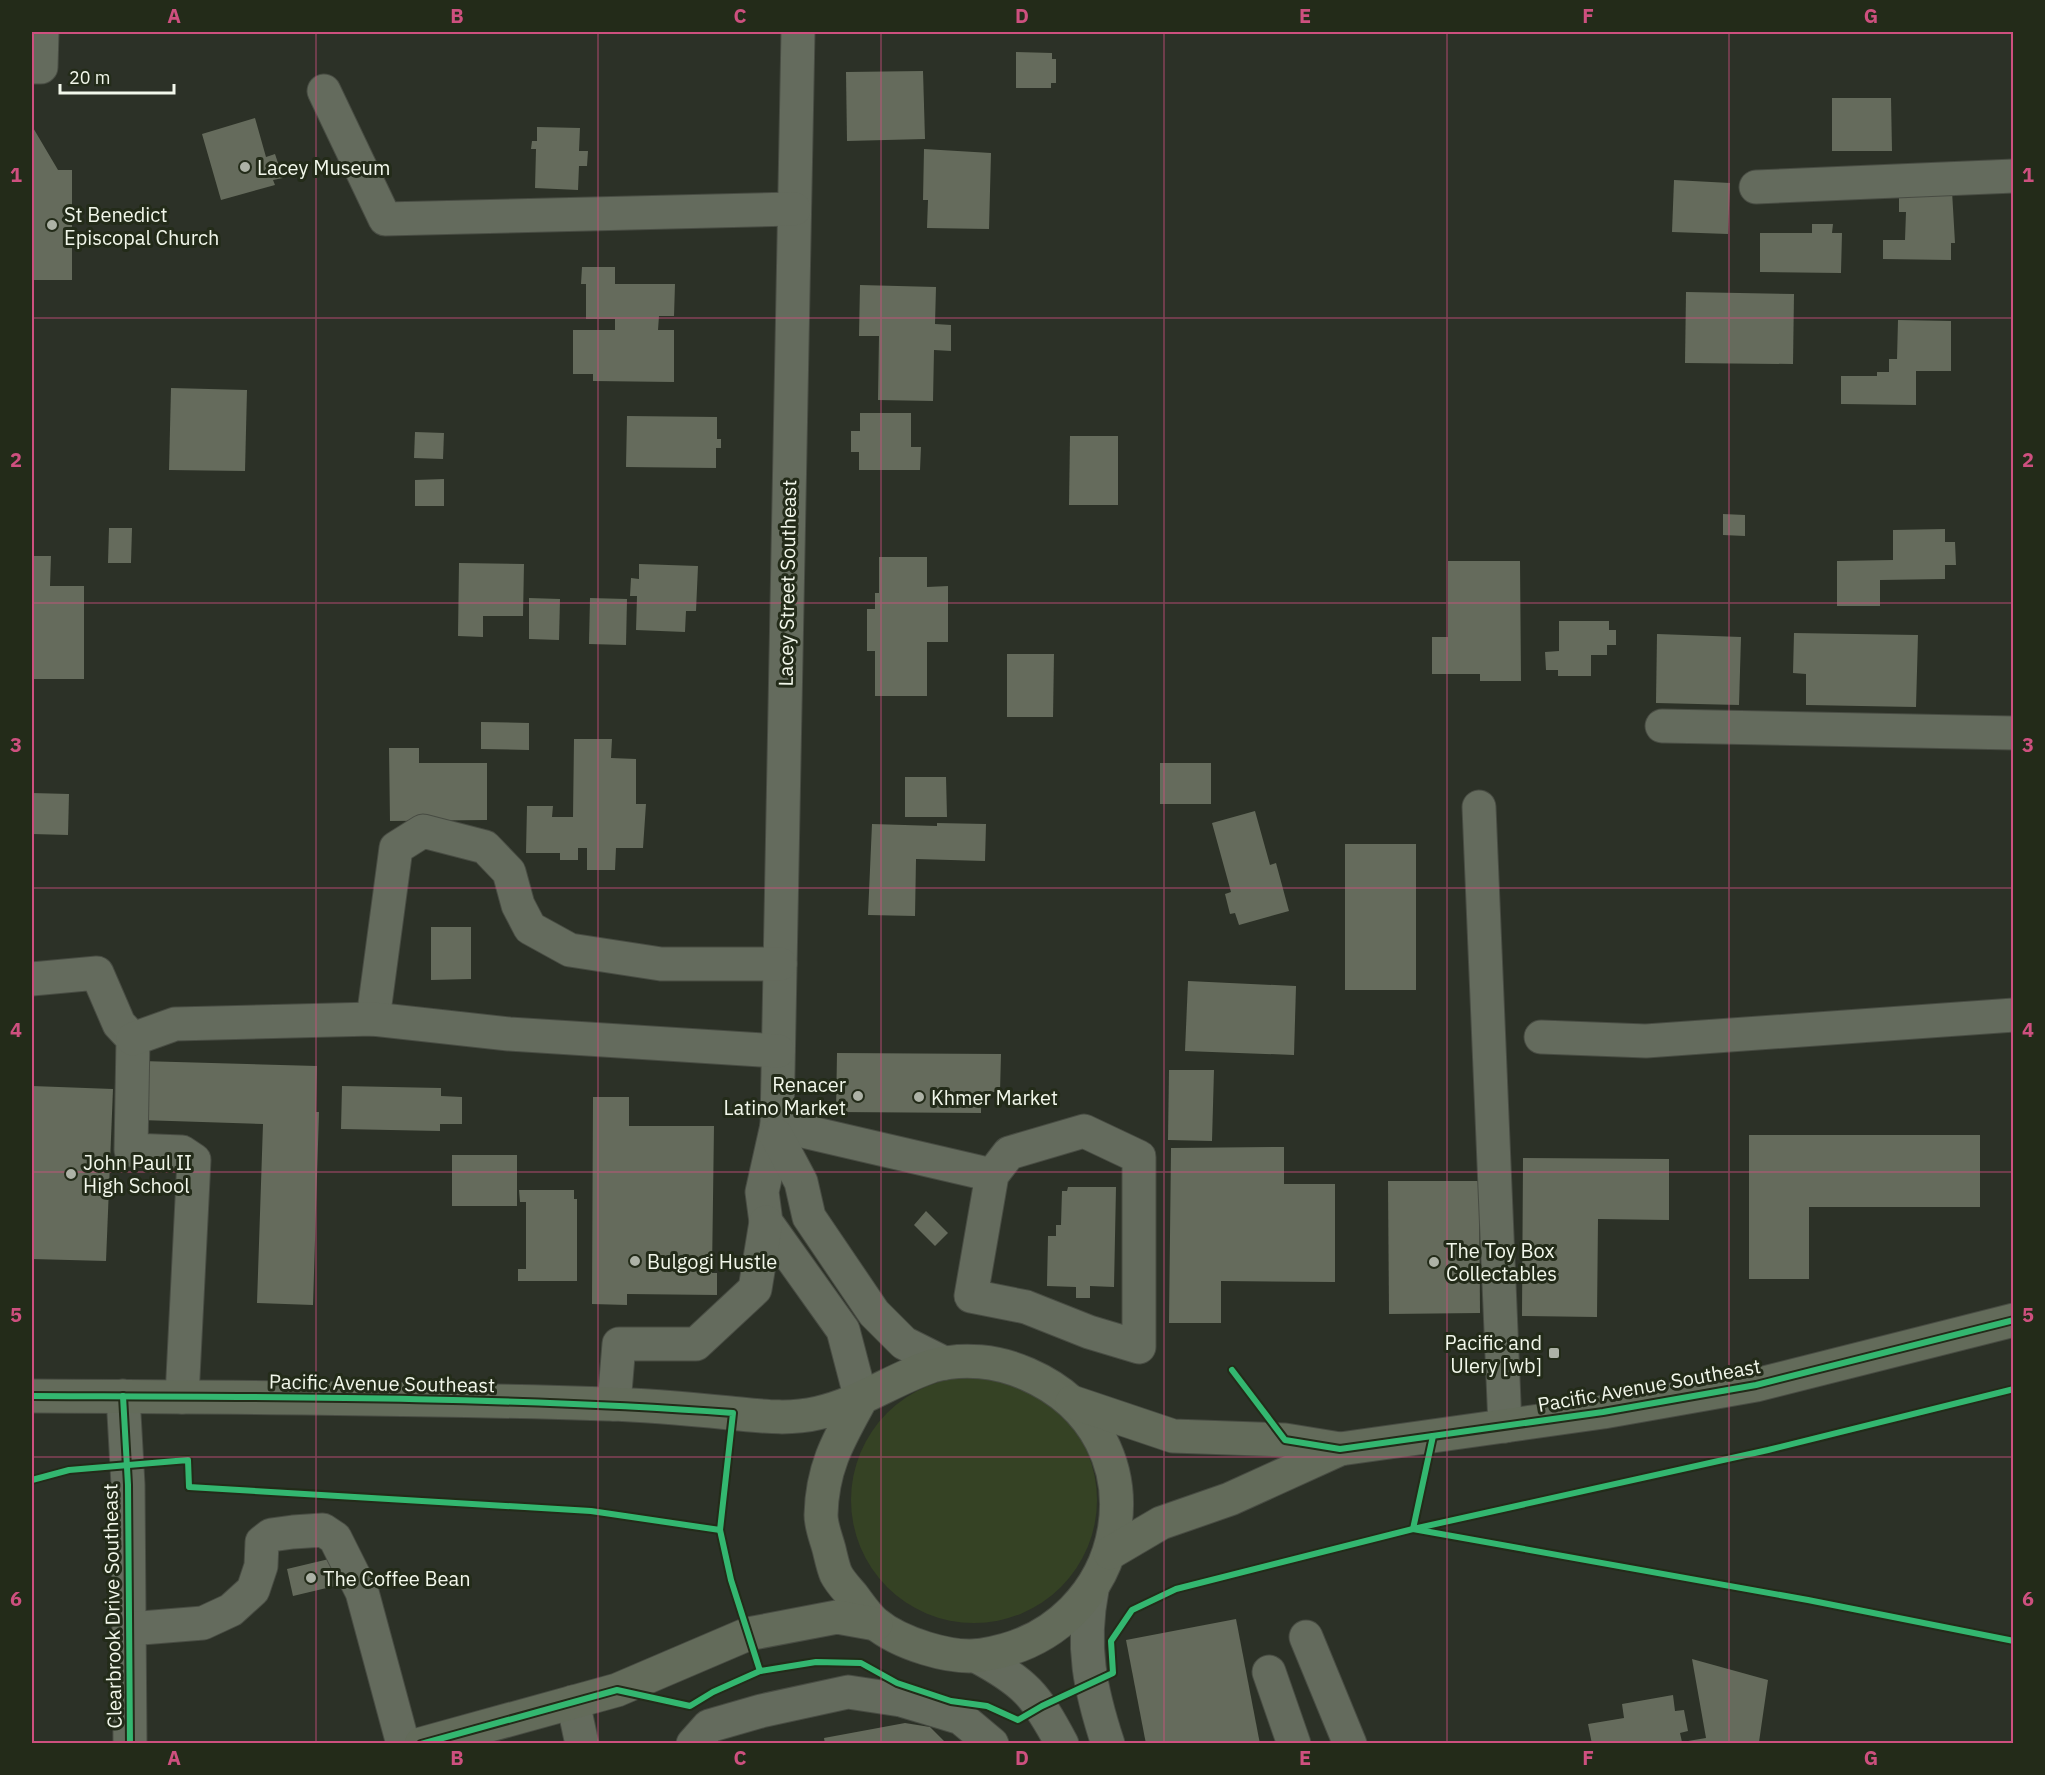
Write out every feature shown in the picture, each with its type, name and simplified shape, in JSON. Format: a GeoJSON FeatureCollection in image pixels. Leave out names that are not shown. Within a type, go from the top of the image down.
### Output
{"type":"FeatureCollection","features":[{"type":"Feature","properties":{"kind":"main road","name":"Pacific Avenue Southeast"},"geometry":{"type":"LineString","coordinates":[[1110,1553],[1161,1523],[1230,1499],[1340,1449],[1603,1413],[1756,1385],[2013,1320]]}},
{"type":"Feature","properties":{"kind":"main road","name":"Pacific Avenue Southeast"},"geometry":{"type":"LineString","coordinates":[[32,1396],[614,1404],[776,1419],[819,1413],[861,1399],[902,1376],[944,1363],[979,1361],[1012,1367],[1044,1381],[1071,1402],[1173,1436],[1285,1440],[1340,1449]]}},
{"type":"Feature","properties":{"kind":"main road"},"geometry":{"type":"LineString","coordinates":[[861,1399],[829,1458],[820,1518],[837,1577],[876,1624]]}},
{"type":"Feature","properties":{"kind":"main road"},"geometry":{"type":"LineString","coordinates":[[421,1743],[617,1690],[748,1634],[837,1617],[876,1624],[923,1649],[976,1656],[1014,1649],[1049,1632],[1078,1608],[1092,1590],[1110,1553],[1116,1521],[1116,1488],[1107,1456],[1092,1427],[1071,1402]]}},
{"type":"Feature","properties":{"kind":"street"},"geometry":{"type":"LineString","coordinates":[[32,67],[41,67],[42,32]]}},
{"type":"Feature","properties":{"kind":"street","name":"Lacey Street Southeast"},"geometry":{"type":"LineString","coordinates":[[798,32],[776,1130],[762,1192],[766,1222],[843,1330],[861,1399]]}},
{"type":"Feature","properties":{"kind":"street"},"geometry":{"type":"LineString","coordinates":[[324,91],[385,219],[794,209]]}},
{"type":"Feature","properties":{"kind":"street"},"geometry":{"type":"LineString","coordinates":[[1756,187],[2013,176]]}},
{"type":"Feature","properties":{"kind":"street"},"geometry":{"type":"LineString","coordinates":[[1662,726],[2013,733]]}},
{"type":"Feature","properties":{"kind":"street"},"geometry":{"type":"LineString","coordinates":[[1479,807],[1505,1426]]}},
{"type":"Feature","properties":{"kind":"street"},"geometry":{"type":"LineString","coordinates":[[373,1018],[396,848],[423,831],[485,847],[509,872],[518,905],[530,928],[570,951],[661,964],[780,964]]}},
{"type":"Feature","properties":{"kind":"street"},"geometry":{"type":"LineString","coordinates":[[32,978],[98,973],[119,1024],[133,1039],[131,1150],[182,1152],[194,1160],[182,1397]]}},
{"type":"Feature","properties":{"kind":"street"},"geometry":{"type":"LineString","coordinates":[[1541,1037],[1646,1041],[2013,1015]]}},
{"type":"Feature","properties":{"kind":"street"},"geometry":{"type":"LineString","coordinates":[[133,1039],[175,1024],[373,1018],[509,1034],[778,1051]]}},
{"type":"Feature","properties":{"kind":"street"},"geometry":{"type":"LineString","coordinates":[[776,1130],[992,1175]]}},
{"type":"Feature","properties":{"kind":"street","name":"Lacey Street Southeast"},"geometry":{"type":"LineString","coordinates":[[776,1130],[801,1182],[809,1217],[874,1313],[904,1342],[944,1363]]}},
{"type":"Feature","properties":{"kind":"street"},"geometry":{"type":"LineString","coordinates":[[1084,1131],[1139,1157],[1139,1347],[1089,1332],[1026,1307],[971,1296],[992,1175],[1009,1154],[1084,1131]]}},
{"type":"Feature","properties":{"kind":"street"},"geometry":{"type":"LineString","coordinates":[[614,1404],[619,1344],[696,1344],[755,1289],[766,1222]]}},
{"type":"Feature","properties":{"kind":"street","name":"Clearbrook Drive Southeast"},"geometry":{"type":"LineString","coordinates":[[123,1396],[127,1464],[130,1743]]}},
{"type":"Feature","properties":{"kind":"street"},"geometry":{"type":"LineString","coordinates":[[129,1629],[202,1623],[231,1610],[253,1590],[261,1566],[262,1542],[271,1535],[323,1530],[335,1538],[362,1592],[403,1743]]}},
{"type":"Feature","properties":{"kind":"street"},"geometry":{"type":"LineString","coordinates":[[1092,1590],[1087,1616],[1090,1683],[1108,1743]]}},
{"type":"Feature","properties":{"kind":"street"},"geometry":{"type":"LineString","coordinates":[[1306,1637],[1350,1743]]}},
{"type":"Feature","properties":{"kind":"street"},"geometry":{"type":"LineString","coordinates":[[976,1656],[1012,1675],[1041,1706],[1062,1743]]}},
{"type":"Feature","properties":{"kind":"street"},"geometry":{"type":"LineString","coordinates":[[1269,1672],[1294,1743]]}},
{"type":"Feature","properties":{"kind":"street"},"geometry":{"type":"LineString","coordinates":[[693,1743],[709,1726],[761,1711],[848,1692],[901,1700],[961,1718],[992,1743]]}},
{"type":"Feature","properties":{"kind":"street"},"geometry":{"type":"LineString","coordinates":[[573,1702],[582,1743]]}},
{"type":"Feature","properties":{"kind":"green space"},"geometry":{"type":"Polygon","coordinates":[[[974,1377],[998,1380],[1021,1387],[1042,1398],[1061,1413],[1076,1432],[1087,1453],[1094,1476],[1097,1500],[1094,1524],[1087,1547],[1076,1568],[1061,1587],[1042,1602],[1021,1613],[998,1620],[974,1623],[950,1620],[927,1613],[906,1602],[887,1587],[872,1568],[861,1547],[854,1524],[851,1500],[854,1476],[861,1453],[872,1432],[887,1413],[906,1398],[927,1387],[950,1380],[974,1377]]]}},
{"type":"Feature","properties":{"kind":"building"},"geometry":{"type":"Polygon","coordinates":[[[1016,52],[1052,53],[1052,59],[1056,59],[1056,83],[1051,83],[1051,88],[1016,88],[1016,52]]]}},
{"type":"Feature","properties":{"kind":"building"},"geometry":{"type":"Polygon","coordinates":[[[923,71],[925,139],[847,141],[846,72],[923,71]]]}},
{"type":"Feature","properties":{"kind":"building"},"geometry":{"type":"Polygon","coordinates":[[[1832,98],[1891,98],[1892,151],[1832,151],[1832,98]]]}},
{"type":"Feature","properties":{"kind":"building","name":"Lacey Museum"},"geometry":{"type":"Polygon","coordinates":[[[255,118],[266,157],[275,154],[283,178],[273,180],[275,185],[221,200],[202,134],[255,118]]]}},
{"type":"Feature","properties":{"kind":"building","name":"St Benedict Episcopal Church"},"geometry":{"type":"Polygon","coordinates":[[[32,126],[58,170],[72,170],[72,280],[32,280],[32,126]]]}},
{"type":"Feature","properties":{"kind":"building"},"geometry":{"type":"Polygon","coordinates":[[[537,127],[580,128],[579,151],[588,151],[587,166],[579,166],[578,190],[535,188],[536,149],[531,149],[532,141],[537,141],[537,127]]]}},
{"type":"Feature","properties":{"kind":"building"},"geometry":{"type":"Polygon","coordinates":[[[924,149],[991,153],[989,229],[927,228],[928,200],[923,200],[924,149]]]}},
{"type":"Feature","properties":{"kind":"building"},"geometry":{"type":"Polygon","coordinates":[[[1674,180],[1730,183],[1728,234],[1672,232],[1674,180]]]}},
{"type":"Feature","properties":{"kind":"building"},"geometry":{"type":"Polygon","coordinates":[[[1899,186],[1952,191],[1955,243],[1951,243],[1951,260],[1883,259],[1883,240],[1905,240],[1906,212],[1899,212],[1899,186]]]}},
{"type":"Feature","properties":{"kind":"building"},"geometry":{"type":"Polygon","coordinates":[[[1812,224],[1833,224],[1832,233],[1842,233],[1841,273],[1760,272],[1760,233],[1812,233],[1812,224]]]}},
{"type":"Feature","properties":{"kind":"building"},"geometry":{"type":"Polygon","coordinates":[[[582,267],[615,267],[615,284],[675,284],[674,316],[659,316],[658,330],[674,330],[674,382],[593,381],[593,374],[573,374],[573,330],[615,330],[615,319],[586,319],[586,284],[581,284],[582,267]]]}},
{"type":"Feature","properties":{"kind":"building"},"geometry":{"type":"Polygon","coordinates":[[[860,285],[936,287],[935,324],[951,325],[951,351],[934,350],[933,401],[878,400],[879,336],[859,336],[860,285]]]}},
{"type":"Feature","properties":{"kind":"building"},"geometry":{"type":"Polygon","coordinates":[[[1686,292],[1794,294],[1793,364],[1685,363],[1686,292]]]}},
{"type":"Feature","properties":{"kind":"building"},"geometry":{"type":"Polygon","coordinates":[[[1898,320],[1951,321],[1951,371],[1916,371],[1916,405],[1841,404],[1841,376],[1877,376],[1877,372],[1889,372],[1889,359],[1897,359],[1898,320]]]}},
{"type":"Feature","properties":{"kind":"building"},"geometry":{"type":"Polygon","coordinates":[[[171,388],[247,390],[245,471],[169,470],[171,388]]]}},
{"type":"Feature","properties":{"kind":"building"},"geometry":{"type":"Polygon","coordinates":[[[860,413],[911,413],[911,447],[921,447],[920,470],[859,470],[859,452],[851,452],[851,431],[860,431],[860,413]]]}},
{"type":"Feature","properties":{"kind":"building"},"geometry":{"type":"Polygon","coordinates":[[[627,416],[717,417],[717,439],[721,439],[721,448],[716,448],[716,468],[626,467],[627,416]]]}},
{"type":"Feature","properties":{"kind":"building"},"geometry":{"type":"Polygon","coordinates":[[[415,432],[444,433],[443,459],[414,458],[415,432]]]}},
{"type":"Feature","properties":{"kind":"building"},"geometry":{"type":"Polygon","coordinates":[[[1070,436],[1118,436],[1118,505],[1069,505],[1070,436]]]}},
{"type":"Feature","properties":{"kind":"building"},"geometry":{"type":"Polygon","coordinates":[[[444,479],[444,506],[415,506],[415,480],[444,479]]]}},
{"type":"Feature","properties":{"kind":"building"},"geometry":{"type":"Polygon","coordinates":[[[1723,514],[1745,515],[1745,536],[1723,535],[1723,514]]]}},
{"type":"Feature","properties":{"kind":"building"},"geometry":{"type":"Polygon","coordinates":[[[109,528],[132,528],[131,563],[108,563],[109,528]]]}},
{"type":"Feature","properties":{"kind":"building"},"geometry":{"type":"Polygon","coordinates":[[[1945,529],[1945,542],[1955,542],[1956,565],[1945,565],[1945,579],[1880,580],[1880,606],[1837,606],[1837,561],[1893,560],[1893,530],[1945,529]]]}},
{"type":"Feature","properties":{"kind":"building"},"geometry":{"type":"Polygon","coordinates":[[[32,556],[51,556],[50,586],[84,586],[84,679],[32,679],[32,556]]]}},
{"type":"Feature","properties":{"kind":"building"},"geometry":{"type":"Polygon","coordinates":[[[879,557],[927,557],[927,587],[948,586],[948,642],[927,642],[927,696],[875,696],[875,651],[867,651],[867,609],[875,609],[875,593],[879,593],[879,557]]]}},
{"type":"Feature","properties":{"kind":"building"},"geometry":{"type":"Polygon","coordinates":[[[1448,561],[1520,561],[1521,681],[1480,681],[1480,674],[1432,674],[1432,637],[1448,637],[1448,561]]]}},
{"type":"Feature","properties":{"kind":"building"},"geometry":{"type":"Polygon","coordinates":[[[459,563],[524,564],[523,616],[483,616],[483,637],[458,636],[459,563]]]}},
{"type":"Feature","properties":{"kind":"building"},"geometry":{"type":"Polygon","coordinates":[[[639,564],[698,566],[696,611],[686,611],[685,632],[636,630],[637,596],[630,596],[631,578],[639,579],[639,564]]]}},
{"type":"Feature","properties":{"kind":"building"},"geometry":{"type":"Polygon","coordinates":[[[529,598],[560,599],[559,640],[529,639],[529,598]]]}},
{"type":"Feature","properties":{"kind":"building"},"geometry":{"type":"Polygon","coordinates":[[[590,598],[627,599],[626,645],[589,644],[590,598]]]}},
{"type":"Feature","properties":{"kind":"building"},"geometry":{"type":"Polygon","coordinates":[[[1559,621],[1609,621],[1609,630],[1616,630],[1616,645],[1607,645],[1607,655],[1591,655],[1591,676],[1558,676],[1558,670],[1546,670],[1545,652],[1559,651],[1559,621]]]}},
{"type":"Feature","properties":{"kind":"building"},"geometry":{"type":"Polygon","coordinates":[[[1794,633],[1918,635],[1916,707],[1806,705],[1806,674],[1793,673],[1794,633]]]}},
{"type":"Feature","properties":{"kind":"building"},"geometry":{"type":"Polygon","coordinates":[[[1657,634],[1741,637],[1739,705],[1656,703],[1657,634]]]}},
{"type":"Feature","properties":{"kind":"building"},"geometry":{"type":"Polygon","coordinates":[[[1007,654],[1054,654],[1053,717],[1007,717],[1007,654]]]}},
{"type":"Feature","properties":{"kind":"building"},"geometry":{"type":"Polygon","coordinates":[[[481,722],[529,723],[529,750],[481,749],[481,722]]]}},
{"type":"Feature","properties":{"kind":"building"},"geometry":{"type":"Polygon","coordinates":[[[574,739],[612,739],[611,758],[636,759],[636,804],[646,804],[643,848],[616,848],[615,870],[587,870],[587,848],[578,848],[578,860],[560,860],[560,853],[526,853],[527,806],[553,806],[552,817],[573,817],[574,739]]]}},
{"type":"Feature","properties":{"kind":"building"},"geometry":{"type":"Polygon","coordinates":[[[389,748],[419,748],[419,763],[487,763],[487,820],[390,821],[389,748]]]}},
{"type":"Feature","properties":{"kind":"building"},"geometry":{"type":"Polygon","coordinates":[[[1160,763],[1211,763],[1211,804],[1160,804],[1160,763]]]}},
{"type":"Feature","properties":{"kind":"building"},"geometry":{"type":"Polygon","coordinates":[[[905,777],[946,777],[947,817],[905,817],[905,777]]]}},
{"type":"Feature","properties":{"kind":"building"},"geometry":{"type":"Polygon","coordinates":[[[32,793],[69,794],[68,835],[32,834],[32,793]]]}},
{"type":"Feature","properties":{"kind":"building"},"geometry":{"type":"Polygon","coordinates":[[[1255,811],[1270,865],[1276,863],[1289,911],[1239,925],[1235,913],[1230,914],[1225,894],[1231,892],[1212,823],[1255,811]]]}},
{"type":"Feature","properties":{"kind":"building"},"geometry":{"type":"Polygon","coordinates":[[[937,823],[986,824],[985,861],[916,859],[915,916],[868,915],[872,824],[937,826],[937,823]]]}},
{"type":"Feature","properties":{"kind":"building"},"geometry":{"type":"Polygon","coordinates":[[[1345,844],[1416,844],[1416,990],[1345,990],[1345,844]]]}},
{"type":"Feature","properties":{"kind":"building"},"geometry":{"type":"Polygon","coordinates":[[[431,927],[471,927],[471,979],[431,980],[431,927]]]}},
{"type":"Feature","properties":{"kind":"building"},"geometry":{"type":"Polygon","coordinates":[[[1188,981],[1296,986],[1294,1055],[1185,1051],[1188,981]]]}},
{"type":"Feature","properties":{"kind":"building"},"geometry":{"type":"Polygon","coordinates":[[[837,1053],[1001,1054],[1000,1092],[981,1092],[981,1113],[836,1112],[837,1053]]]}},
{"type":"Feature","properties":{"kind":"building"},"geometry":{"type":"Polygon","coordinates":[[[141,1061],[317,1066],[316,1112],[319,1112],[313,1305],[257,1303],[263,1124],[140,1120],[141,1061]]]}},
{"type":"Feature","properties":{"kind":"building"},"geometry":{"type":"Polygon","coordinates":[[[1169,1070],[1214,1070],[1212,1141],[1168,1140],[1169,1070]]]}},
{"type":"Feature","properties":{"kind":"building","name":"John Paul II High School"},"geometry":{"type":"Polygon","coordinates":[[[32,1086],[113,1089],[106,1261],[32,1259],[32,1086]]]}},
{"type":"Feature","properties":{"kind":"building"},"geometry":{"type":"Polygon","coordinates":[[[342,1086],[441,1088],[441,1096],[462,1097],[462,1124],[440,1124],[440,1131],[341,1129],[342,1086]]]}},
{"type":"Feature","properties":{"kind":"building"},"geometry":{"type":"Polygon","coordinates":[[[593,1097],[629,1097],[629,1126],[714,1126],[712,1273],[717,1273],[717,1295],[627,1294],[627,1305],[592,1304],[593,1097]]]}},
{"type":"Feature","properties":{"kind":"building"},"geometry":{"type":"Polygon","coordinates":[[[1749,1135],[1980,1135],[1980,1207],[1809,1207],[1809,1279],[1749,1279],[1749,1135]]]}},
{"type":"Feature","properties":{"kind":"building"},"geometry":{"type":"Polygon","coordinates":[[[1284,1147],[1284,1184],[1335,1184],[1335,1282],[1221,1281],[1221,1323],[1169,1323],[1171,1148],[1284,1147]]]}},
{"type":"Feature","properties":{"kind":"building"},"geometry":{"type":"Polygon","coordinates":[[[452,1155],[517,1155],[517,1206],[452,1206],[452,1155]]]}},
{"type":"Feature","properties":{"kind":"building"},"geometry":{"type":"Polygon","coordinates":[[[1523,1158],[1669,1159],[1669,1220],[1598,1219],[1597,1317],[1522,1316],[1523,1158]]]}},
{"type":"Feature","properties":{"kind":"building","name":"The Toy Box Collectables"},"geometry":{"type":"Polygon","coordinates":[[[1388,1181],[1479,1181],[1480,1313],[1389,1314],[1388,1181]]]}},
{"type":"Feature","properties":{"kind":"building"},"geometry":{"type":"Polygon","coordinates":[[[1068,1187],[1116,1187],[1114,1287],[1090,1286],[1090,1298],[1076,1298],[1076,1287],[1047,1286],[1048,1236],[1056,1236],[1056,1225],[1061,1225],[1062,1191],[1067,1191],[1068,1187]]]}},
{"type":"Feature","properties":{"kind":"building"},"geometry":{"type":"Polygon","coordinates":[[[519,1190],[574,1190],[574,1199],[577,1199],[577,1281],[518,1281],[518,1269],[526,1269],[526,1202],[520,1202],[519,1190]]]}},
{"type":"Feature","properties":{"kind":"building"},"geometry":{"type":"Polygon","coordinates":[[[926,1211],[948,1233],[935,1246],[914,1225],[926,1211]]]}},
{"type":"Feature","properties":{"kind":"building","name":"The Coffee Bean"},"geometry":{"type":"Polygon","coordinates":[[[329,1559],[335,1586],[293,1596],[287,1569],[329,1559]]]}},
{"type":"Feature","properties":{"kind":"building"},"geometry":{"type":"Polygon","coordinates":[[[1236,1619],[1260,1744],[1146,1744],[1126,1640],[1236,1619]]]}},
{"type":"Feature","properties":{"kind":"building"},"geometry":{"type":"Polygon","coordinates":[[[1692,1659],[1768,1680],[1759,1742],[1592,1744],[1588,1724],[1624,1718],[1622,1704],[1673,1695],[1675,1711],[1684,1710],[1688,1731],[1680,1733],[1682,1742],[1706,1738],[1692,1659]]]}},
{"type":"Feature","properties":{"kind":"building"},"geometry":{"type":"Polygon","coordinates":[[[905,1723],[930,1727],[947,1744],[825,1744],[824,1738],[905,1723]]]}},
{"type":"Feature","properties":{"kind":"cycle path"},"geometry":{"type":"LineString","coordinates":[[1232,1370],[1285,1440],[1340,1449],[1603,1412],[1756,1385],[2014,1320]]}},
{"type":"Feature","properties":{"kind":"cycle path"},"geometry":{"type":"LineString","coordinates":[[32,1396],[470,1400],[733,1413],[720,1530],[731,1580],[760,1671],[816,1662],[861,1663],[897,1683],[951,1701],[987,1706],[1018,1720],[1042,1706],[1113,1673],[1111,1641],[1132,1610],[1176,1589],[1413,1529],[1768,1450],[2014,1389]]}},
{"type":"Feature","properties":{"kind":"cycle path"},"geometry":{"type":"LineString","coordinates":[[123,1396],[128,1485],[130,1744]]}},
{"type":"Feature","properties":{"kind":"cycle path"},"geometry":{"type":"LineString","coordinates":[[1433,1436],[1413,1529],[1808,1600],[2014,1641]]}},
{"type":"Feature","properties":{"kind":"cycle path"},"geometry":{"type":"LineString","coordinates":[[32,1480],[69,1470],[188,1460],[189,1487],[591,1511],[720,1530]]}},
{"type":"Feature","properties":{"kind":"cycle path"},"geometry":{"type":"LineString","coordinates":[[421,1744],[617,1690],[690,1706],[713,1692],[760,1671]]}},
{"type":"Feature","properties":{"kind":"place","name":"Lacey Museum"},"geometry":{"type":"Point","coordinates":[245,167]}},
{"type":"Feature","properties":{"kind":"place","name":"St Benedict Episcopal Church"},"geometry":{"type":"Point","coordinates":[52,225]}},
{"type":"Feature","properties":{"kind":"place","name":"Renacer Latino Market"},"geometry":{"type":"Point","coordinates":[858,1096]}},
{"type":"Feature","properties":{"kind":"place","name":"Khmer Market"},"geometry":{"type":"Point","coordinates":[919,1097]}},
{"type":"Feature","properties":{"kind":"place","name":"John Paul II High School"},"geometry":{"type":"Point","coordinates":[71,1174]}},
{"type":"Feature","properties":{"kind":"place","name":"Bulgogi Hustle"},"geometry":{"type":"Point","coordinates":[635,1261]}},
{"type":"Feature","properties":{"kind":"place","name":"The Toy Box Collectables"},"geometry":{"type":"Point","coordinates":[1434,1262]}},
{"type":"Feature","properties":{"kind":"place","name":"Pacific and Ulery [wb]"},"geometry":{"type":"Point","coordinates":[1554,1353]}},
{"type":"Feature","properties":{"kind":"place","name":"The Coffee Bean"},"geometry":{"type":"Point","coordinates":[311,1578]}}]}
